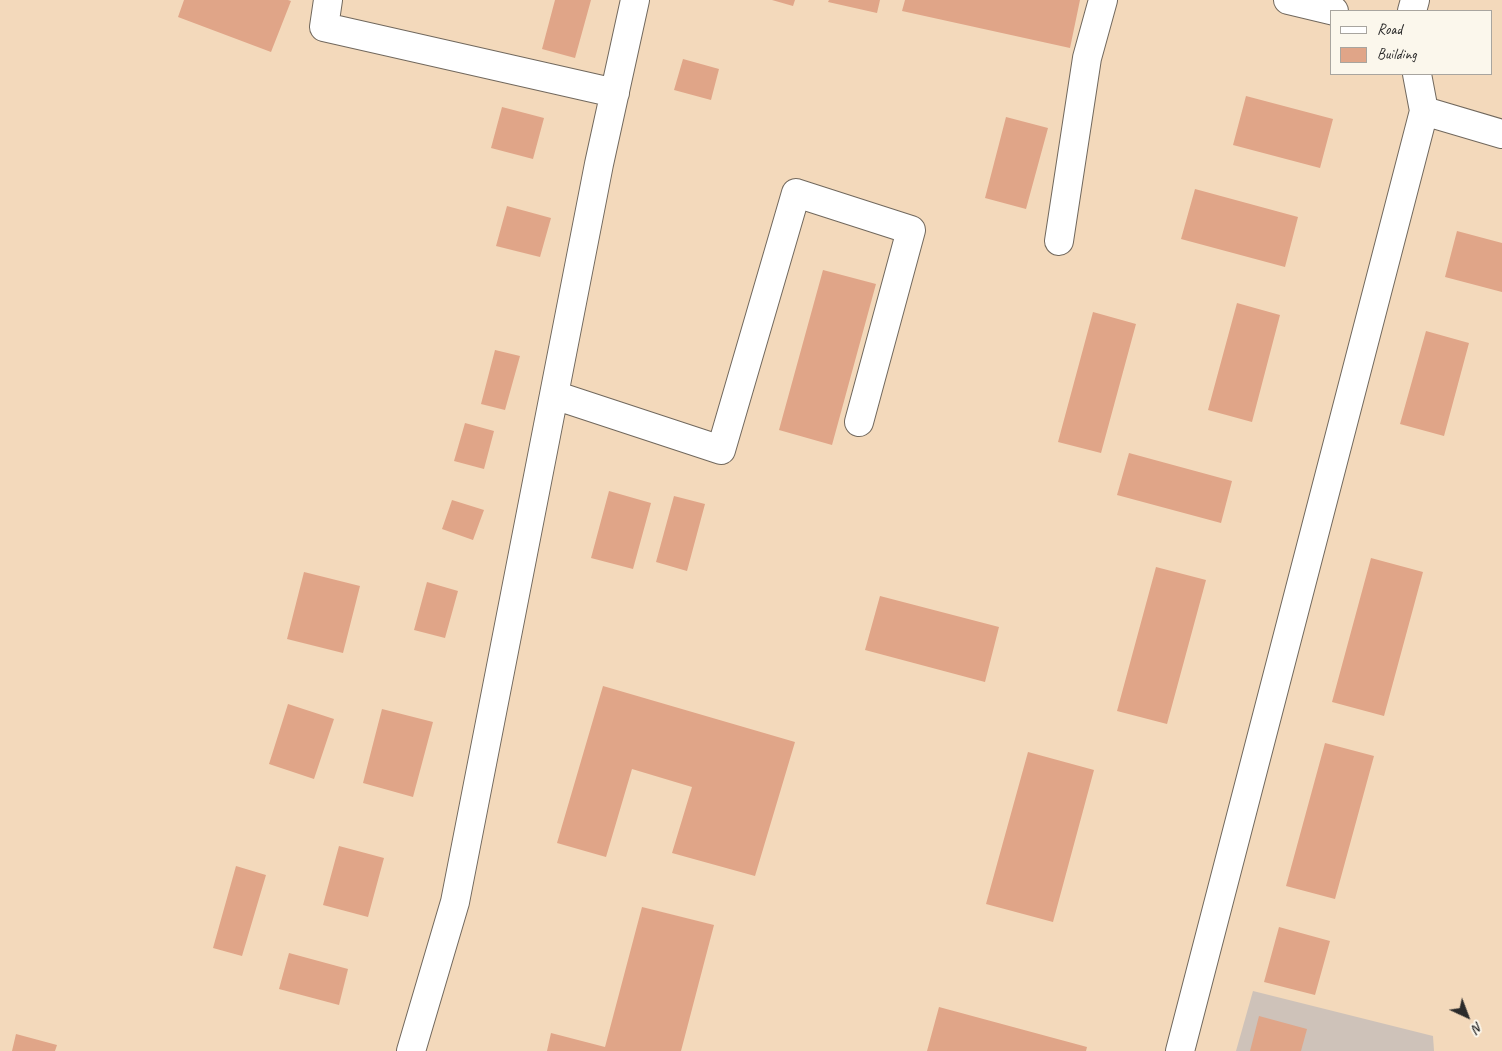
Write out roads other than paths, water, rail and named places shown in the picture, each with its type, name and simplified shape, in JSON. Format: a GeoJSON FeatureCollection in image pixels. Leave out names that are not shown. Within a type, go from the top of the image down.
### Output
{"type":"FeatureCollection","features":[{"type":"Feature","properties":{"kind":"street"},"geometry":{"type":"LineString","coordinates":[[328,0],[324,27],[615,93]]}},
{"type":"Feature","properties":{"kind":"street"},"geometry":{"type":"LineString","coordinates":[[411,1051],[455,902],[599,164],[635,0]]}},
{"type":"Feature","properties":{"kind":"street"},"geometry":{"type":"LineString","coordinates":[[1059,241],[1087,58],[1102,0]]}},
{"type":"Feature","properties":{"kind":"street"},"geometry":{"type":"LineString","coordinates":[[1288,0],[1330,10]]}},
{"type":"Feature","properties":{"kind":"street"},"geometry":{"type":"LineString","coordinates":[[1180,1051],[1424,111],[1417,75]]}},
{"type":"Feature","properties":{"kind":"street"},"geometry":{"type":"LineString","coordinates":[[1424,111],[1502,134]]}},
{"type":"Feature","properties":{"kind":"street"},"geometry":{"type":"LineString","coordinates":[[554,395],[721,450],[796,193],[911,230],[859,422]]}}]}
